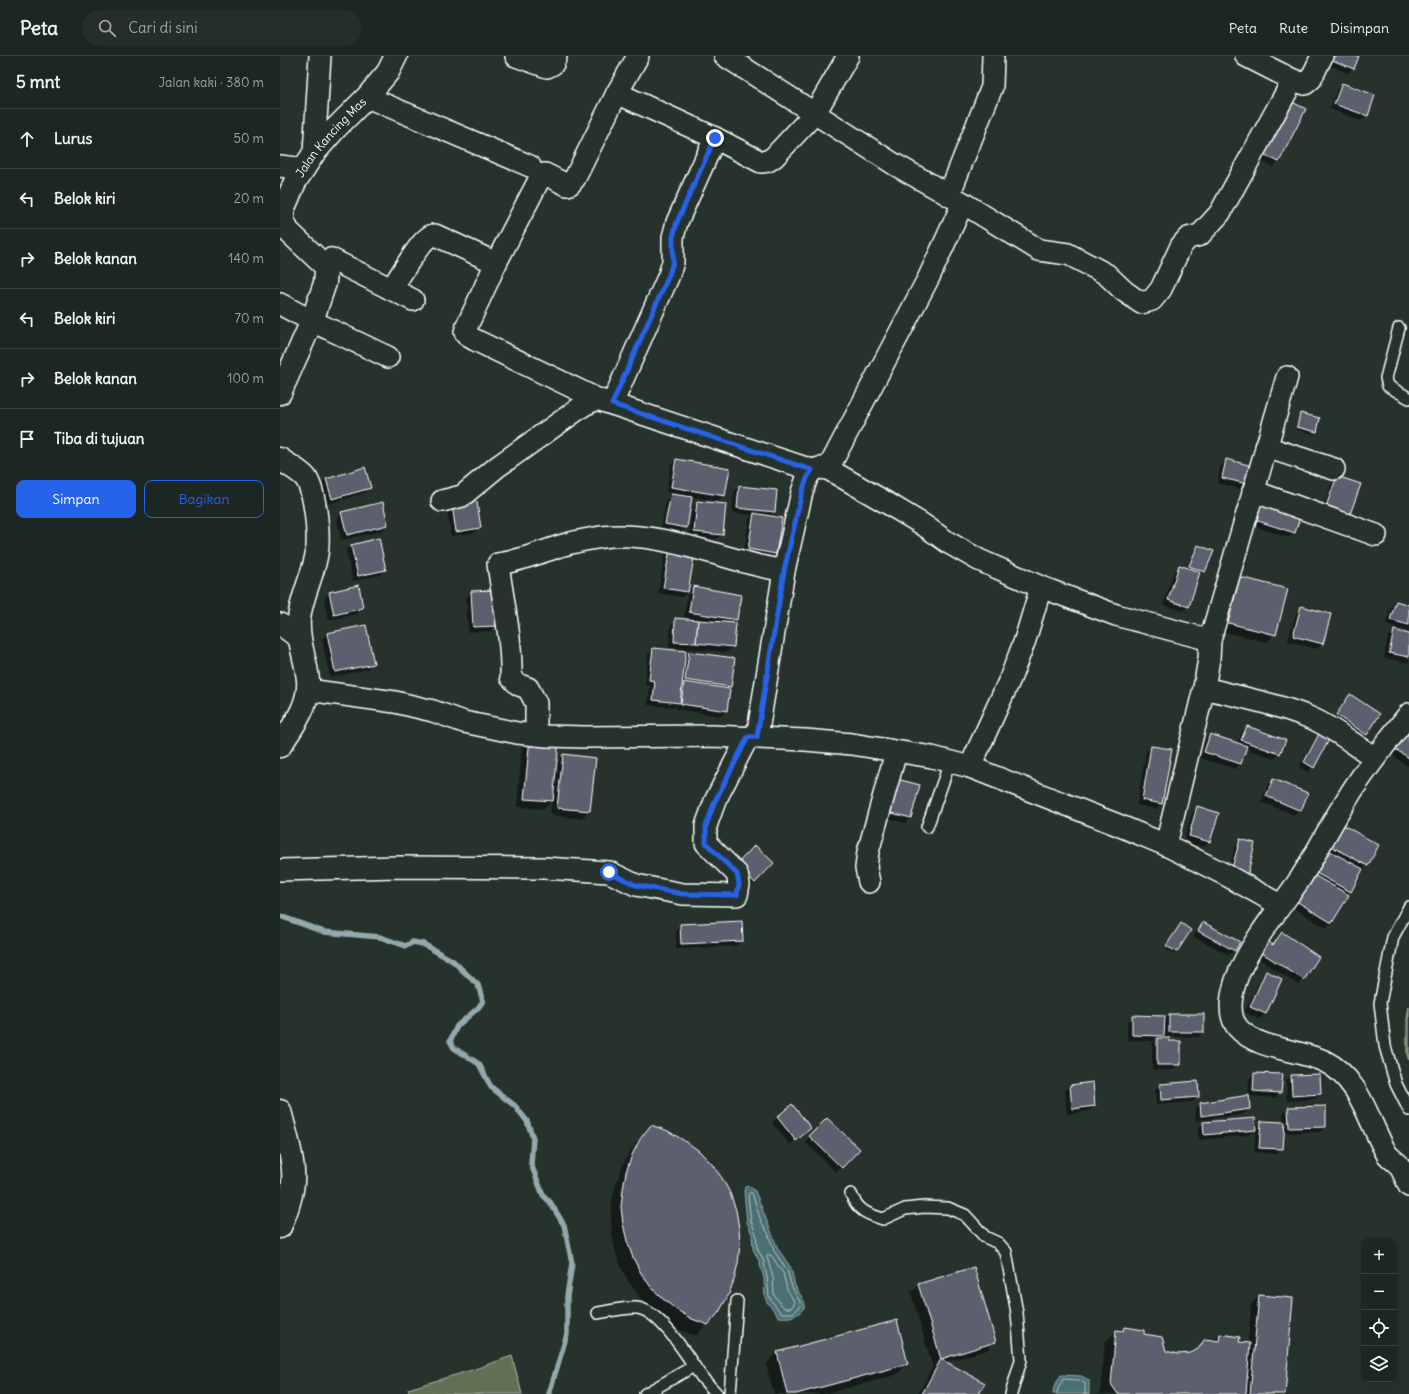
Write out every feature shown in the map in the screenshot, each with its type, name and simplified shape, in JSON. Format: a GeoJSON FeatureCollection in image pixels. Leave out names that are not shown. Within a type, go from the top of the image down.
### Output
{"type":"FeatureCollection","features":[{"type":"Feature","properties":{"kind":"street"},"geometry":{"type":"LineString","coordinates":[[280,166],[309,161],[320,56]]}},
{"type":"Feature","properties":{"kind":"street","name":"Jalan Kancing Mas"},"geometry":{"type":"LineString","coordinates":[[324,265],[288,231],[283,220],[283,210],[295,182],[309,161],[335,129],[367,97],[388,72],[396,56]]}},
{"type":"Feature","properties":{"kind":"street"},"geometry":{"type":"LineString","coordinates":[[516,56],[547,67],[553,64],[556,56]]}},
{"type":"Feature","properties":{"kind":"street"},"geometry":{"type":"LineString","coordinates":[[638,56],[617,93],[575,178],[570,184],[567,185],[543,174],[496,263],[467,326],[465,332],[468,336],[605,402],[820,470],[887,503],[978,560],[1041,587],[1116,615],[1210,640]]}},
{"type":"Feature","properties":{"kind":"street"},"geometry":{"type":"LineString","coordinates":[[725,56],[894,164],[956,199],[1039,250],[1068,254],[1106,274],[1124,291],[1141,303],[1152,300],[1162,289],[1181,246],[1188,238],[1200,235],[1220,213],[1292,80]]}},
{"type":"Feature","properties":{"kind":"street"},"geometry":{"type":"LineString","coordinates":[[617,93],[715,138],[761,162],[768,161],[774,157],[815,113],[848,56]]}},
{"type":"Feature","properties":{"kind":"street"},"geometry":{"type":"LineString","coordinates":[[280,870],[406,867],[544,868],[609,872],[636,885],[683,894],[737,895],[739,884],[737,874],[706,843],[706,826],[715,801],[753,737],[784,571],[802,492],[807,478],[820,470],[929,277],[992,87],[993,56]]}},
{"type":"Feature","properties":{"kind":"street"},"geometry":{"type":"LineString","coordinates":[[1246,56],[1292,80],[1305,84],[1311,79],[1322,56]]}},
{"type":"Feature","properties":{"kind":"street"},"geometry":{"type":"LineString","coordinates":[[367,97],[530,166]]}},
{"type":"Feature","properties":{"kind":"street"},"geometry":{"type":"LineString","coordinates":[[605,402],[669,275],[673,262],[673,237],[677,222],[715,138]]}},
{"type":"Feature","properties":{"kind":"street"},"geometry":{"type":"LineString","coordinates":[[389,288],[394,285],[416,252],[430,236],[435,235],[496,263]]}},
{"type":"Feature","properties":{"kind":"street"},"geometry":{"type":"LineString","coordinates":[[280,393],[312,321],[325,283],[326,270],[324,265],[331,259],[413,300]]}},
{"type":"Feature","properties":{"kind":"street"},"geometry":{"type":"LineString","coordinates":[[280,304],[388,357]]}},
{"type":"Feature","properties":{"kind":"street"},"geometry":{"type":"LineString","coordinates":[[1166,845],[1204,688],[1209,659],[1210,640],[1287,377]]}},
{"type":"Feature","properties":{"kind":"street"},"geometry":{"type":"LineString","coordinates":[[442,501],[462,496],[497,467],[584,405],[605,402]]}},
{"type":"Feature","properties":{"kind":"street"},"geometry":{"type":"LineString","coordinates":[[1266,447],[1334,468]]}},
{"type":"Feature","properties":{"kind":"street"},"geometry":{"type":"LineString","coordinates":[[280,459],[297,470],[309,483],[312,492],[318,534],[317,557],[300,617],[300,639],[308,679],[308,690],[301,713],[280,746]]}},
{"type":"Feature","properties":{"kind":"street"},"geometry":{"type":"LineString","coordinates":[[1253,491],[1376,535]]}},
{"type":"Feature","properties":{"kind":"street"},"geometry":{"type":"LineString","coordinates":[[536,734],[536,704],[528,688],[519,685],[511,677],[510,635],[498,564],[515,562],[562,546],[584,541],[602,537],[622,536],[660,540],[784,571]]}},
{"type":"Feature","properties":{"kind":"street"},"geometry":{"type":"LineString","coordinates":[[970,768],[1010,679],[1025,640],[1041,587]]}},
{"type":"Feature","properties":{"kind":"street"},"geometry":{"type":"LineString","coordinates":[[280,624],[300,639]]}},
{"type":"Feature","properties":{"kind":"street"},"geometry":{"type":"LineString","coordinates":[[1204,688],[1286,709],[1312,719],[1334,730],[1374,757]]}},
{"type":"Feature","properties":{"kind":"street"},"geometry":{"type":"LineString","coordinates":[[308,690],[395,702],[433,711],[464,722],[517,733],[584,737],[753,737],[852,744],[932,757],[970,768],[1166,845],[1226,875],[1280,905]]}},
{"type":"Feature","properties":{"kind":"street"},"geometry":{"type":"LineString","coordinates":[[1409,714],[1374,757],[1346,799],[1299,879],[1256,939],[1238,975],[1232,996],[1232,1014],[1238,1027],[1252,1038],[1269,1045],[1310,1055],[1325,1061],[1339,1071],[1352,1084],[1388,1155],[1404,1167],[1409,1186]]}},
{"type":"Feature","properties":{"kind":"street"},"geometry":{"type":"LineString","coordinates":[[869,882],[866,868],[868,852],[896,752]]}},
{"type":"Feature","properties":{"kind":"street"},"geometry":{"type":"LineString","coordinates":[[280,1112],[293,1168],[294,1181],[280,1227]]}},
{"type":"Feature","properties":{"kind":"lane"},"geometry":{"type":"LineString","coordinates":[[1399,328],[1386,378],[1388,386],[1409,398]]}},
{"type":"Feature","properties":{"kind":"lane"},"geometry":{"type":"LineString","coordinates":[[926,827],[950,762]]}},
{"type":"Feature","properties":{"kind":"lane"},"geometry":{"type":"LineString","coordinates":[[1409,907],[1393,937],[1380,1003],[1385,1046],[1396,1084],[1409,1110]]}},
{"type":"Feature","properties":{"kind":"lane"},"geometry":{"type":"LineString","coordinates":[[851,1194],[855,1204],[867,1214],[884,1219],[905,1209],[924,1207],[948,1208],[964,1215],[985,1237],[998,1243],[1006,1252],[1017,1313],[1021,1360],[1011,1394]]}},
{"type":"Feature","properties":{"kind":"lane"},"geometry":{"type":"LineString","coordinates":[[730,1394],[737,1301]]}},
{"type":"Feature","properties":{"kind":"lane"},"geometry":{"type":"LineString","coordinates":[[598,1313],[639,1308],[658,1319],[684,1350],[702,1377],[717,1394]]}},
{"type":"Feature","properties":{"kind":"lane"},"geometry":{"type":"LineString","coordinates":[[645,1394],[694,1366]]}},
{"type":"Feature","properties":{"kind":"green space"},"geometry":{"type":"Polygon","coordinates":[[[1409,1007],[1409,1060],[1407,1055],[1407,1019],[1409,1007]]]}},
{"type":"Feature","properties":{"kind":"green space"},"geometry":{"type":"Polygon","coordinates":[[[512,1356],[522,1394],[410,1394],[408,1389],[472,1370],[512,1356]]]}},
{"type":"Feature","properties":{"kind":"water"},"geometry":{"type":"Polygon","coordinates":[[[749,1186],[755,1191],[778,1249],[791,1268],[795,1286],[804,1301],[804,1308],[793,1316],[779,1317],[767,1302],[765,1297],[764,1278],[759,1261],[753,1249],[752,1234],[747,1222],[744,1191],[745,1187],[749,1186]]]}},
{"type":"Feature","properties":{"kind":"water"},"geometry":{"type":"Polygon","coordinates":[[[1061,1375],[1081,1376],[1089,1380],[1089,1394],[1053,1394],[1054,1387],[1061,1375]]]}},
{"type":"Feature","properties":{"kind":"building"},"geometry":{"type":"Polygon","coordinates":[[[1334,56],[1359,56],[1354,69],[1332,60],[1334,56]]]}},
{"type":"Feature","properties":{"kind":"building"},"geometry":{"type":"Polygon","coordinates":[[[1342,83],[1375,95],[1368,116],[1334,104],[1342,83]]]}},
{"type":"Feature","properties":{"kind":"building"},"geometry":{"type":"Polygon","coordinates":[[[1286,99],[1306,109],[1279,162],[1259,152],[1286,99]]]}},
{"type":"Feature","properties":{"kind":"building"},"geometry":{"type":"Polygon","coordinates":[[[1300,413],[1320,418],[1317,432],[1297,427],[1300,413]]]}},
{"type":"Feature","properties":{"kind":"building"},"geometry":{"type":"Polygon","coordinates":[[[676,459],[730,468],[725,496],[671,487],[676,459]]]}},
{"type":"Feature","properties":{"kind":"building"},"geometry":{"type":"Polygon","coordinates":[[[1226,459],[1256,467],[1251,485],[1222,478],[1226,459]]]}},
{"type":"Feature","properties":{"kind":"building"},"geometry":{"type":"Polygon","coordinates":[[[365,467],[371,488],[332,499],[326,479],[365,467]]]}},
{"type":"Feature","properties":{"kind":"building"},"geometry":{"type":"Polygon","coordinates":[[[1337,476],[1361,484],[1349,517],[1325,509],[1337,476]]]}},
{"type":"Feature","properties":{"kind":"building"},"geometry":{"type":"Polygon","coordinates":[[[739,486],[777,490],[775,512],[737,508],[739,486]]]}},
{"type":"Feature","properties":{"kind":"building"},"geometry":{"type":"Polygon","coordinates":[[[671,494],[692,497],[687,528],[665,524],[671,494]]]}},
{"type":"Feature","properties":{"kind":"building"},"geometry":{"type":"Polygon","coordinates":[[[1262,498],[1302,511],[1295,533],[1255,520],[1262,498]]]}},
{"type":"Feature","properties":{"kind":"building"},"geometry":{"type":"Polygon","coordinates":[[[697,501],[726,504],[723,535],[694,532],[697,501]]]}},
{"type":"Feature","properties":{"kind":"building"},"geometry":{"type":"Polygon","coordinates":[[[383,502],[388,525],[347,535],[341,512],[383,502]]]}},
{"type":"Feature","properties":{"kind":"building"},"geometry":{"type":"Polygon","coordinates":[[[477,502],[481,528],[456,532],[452,505],[477,502]]]}},
{"type":"Feature","properties":{"kind":"building"},"geometry":{"type":"Polygon","coordinates":[[[754,513],[782,518],[776,554],[748,549],[754,513]]]}},
{"type":"Feature","properties":{"kind":"building"},"geometry":{"type":"Polygon","coordinates":[[[379,538],[386,570],[358,576],[351,545],[379,538]]]}},
{"type":"Feature","properties":{"kind":"building"},"geometry":{"type":"Polygon","coordinates":[[[1198,545],[1214,551],[1205,572],[1189,566],[1198,545]]]}},
{"type":"Feature","properties":{"kind":"building"},"geometry":{"type":"Polygon","coordinates":[[[670,548],[695,552],[688,592],[663,588],[670,548]]]}},
{"type":"Feature","properties":{"kind":"building"},"geometry":{"type":"Polygon","coordinates":[[[1179,565],[1200,572],[1189,607],[1168,600],[1179,565]]]}},
{"type":"Feature","properties":{"kind":"building"},"geometry":{"type":"Polygon","coordinates":[[[1240,577],[1288,589],[1276,635],[1228,623],[1240,577]]]}},
{"type":"Feature","properties":{"kind":"building"},"geometry":{"type":"Polygon","coordinates":[[[359,585],[363,608],[334,615],[329,592],[359,585]]]}},
{"type":"Feature","properties":{"kind":"building"},"geometry":{"type":"Polygon","coordinates":[[[693,586],[741,595],[737,620],[689,612],[693,586]]]}},
{"type":"Feature","properties":{"kind":"building"},"geometry":{"type":"Polygon","coordinates":[[[494,590],[496,626],[473,627],[471,591],[494,590]]]}},
{"type":"Feature","properties":{"kind":"building"},"geometry":{"type":"Polygon","coordinates":[[[1396,601],[1409,605],[1409,625],[1390,620],[1396,601]]]}},
{"type":"Feature","properties":{"kind":"building"},"geometry":{"type":"Polygon","coordinates":[[[1301,606],[1331,614],[1323,644],[1293,636],[1301,606]]]}},
{"type":"Feature","properties":{"kind":"building"},"geometry":{"type":"Polygon","coordinates":[[[675,618],[698,620],[696,643],[674,642],[675,618]]]}},
{"type":"Feature","properties":{"kind":"building"},"geometry":{"type":"Polygon","coordinates":[[[698,620],[736,623],[734,647],[696,643],[698,620]]]}},
{"type":"Feature","properties":{"kind":"building"},"geometry":{"type":"Polygon","coordinates":[[[366,625],[374,664],[335,672],[327,633],[366,625]]]}},
{"type":"Feature","properties":{"kind":"building"},"geometry":{"type":"Polygon","coordinates":[[[1394,630],[1409,634],[1409,657],[1389,653],[1394,630]]]}},
{"type":"Feature","properties":{"kind":"building"},"geometry":{"type":"Polygon","coordinates":[[[653,648],[686,651],[680,703],[653,700],[655,681],[649,680],[653,648]]]}},
{"type":"Feature","properties":{"kind":"building"},"geometry":{"type":"Polygon","coordinates":[[[689,652],[735,658],[731,687],[685,680],[689,652]]]}},
{"type":"Feature","properties":{"kind":"building"},"geometry":{"type":"Polygon","coordinates":[[[684,682],[730,689],[727,711],[681,704],[684,682]]]}},
{"type":"Feature","properties":{"kind":"building"},"geometry":{"type":"Polygon","coordinates":[[[1350,694],[1380,714],[1367,735],[1336,715],[1350,694]]]}},
{"type":"Feature","properties":{"kind":"building"},"geometry":{"type":"Polygon","coordinates":[[[1409,721],[1409,758],[1392,747],[1409,721]]]}},
{"type":"Feature","properties":{"kind":"building"},"geometry":{"type":"Polygon","coordinates":[[[1247,726],[1286,740],[1280,754],[1241,740],[1247,726]]]}},
{"type":"Feature","properties":{"kind":"building"},"geometry":{"type":"Polygon","coordinates":[[[1321,730],[1331,736],[1314,768],[1304,762],[1321,730]]]}},
{"type":"Feature","properties":{"kind":"building"},"geometry":{"type":"Polygon","coordinates":[[[1210,734],[1247,746],[1241,764],[1204,752],[1210,734]]]}},
{"type":"Feature","properties":{"kind":"building"},"geometry":{"type":"Polygon","coordinates":[[[530,737],[559,740],[553,801],[524,799],[530,737]]]}},
{"type":"Feature","properties":{"kind":"building"},"geometry":{"type":"Polygon","coordinates":[[[1151,746],[1172,749],[1162,804],[1142,800],[1151,746]]]}},
{"type":"Feature","properties":{"kind":"building"},"geometry":{"type":"Polygon","coordinates":[[[563,754],[596,758],[590,811],[557,808],[563,754]]]}},
{"type":"Feature","properties":{"kind":"building"},"geometry":{"type":"Polygon","coordinates":[[[893,778],[920,785],[911,818],[884,811],[893,778]]]}},
{"type":"Feature","properties":{"kind":"building"},"geometry":{"type":"Polygon","coordinates":[[[1273,779],[1308,793],[1301,811],[1266,796],[1273,779]]]}},
{"type":"Feature","properties":{"kind":"building"},"geometry":{"type":"Polygon","coordinates":[[[1197,806],[1219,813],[1210,842],[1189,836],[1197,806]]]}},
{"type":"Feature","properties":{"kind":"building"},"geometry":{"type":"Polygon","coordinates":[[[1341,824],[1379,845],[1368,866],[1329,845],[1341,824]]]}},
{"type":"Feature","properties":{"kind":"building"},"geometry":{"type":"Polygon","coordinates":[[[1240,839],[1255,843],[1247,877],[1231,872],[1240,839]]]}},
{"type":"Feature","properties":{"kind":"building"},"geometry":{"type":"Polygon","coordinates":[[[755,845],[774,863],[755,883],[736,865],[755,845]]]}},
{"type":"Feature","properties":{"kind":"building"},"geometry":{"type":"Polygon","coordinates":[[[1328,850],[1363,869],[1351,892],[1316,873],[1328,850]]]}},
{"type":"Feature","properties":{"kind":"building"},"geometry":{"type":"Polygon","coordinates":[[[1312,874],[1349,895],[1332,923],[1296,901],[1312,874]]]}},
{"type":"Feature","properties":{"kind":"building"},"geometry":{"type":"Polygon","coordinates":[[[742,921],[743,941],[681,944],[680,924],[742,921]]]}},
{"type":"Feature","properties":{"kind":"building"},"geometry":{"type":"Polygon","coordinates":[[[1203,922],[1240,942],[1235,951],[1198,931],[1203,922]]]}},
{"type":"Feature","properties":{"kind":"building"},"geometry":{"type":"Polygon","coordinates":[[[1181,923],[1191,930],[1177,952],[1166,946],[1181,923]]]}},
{"type":"Feature","properties":{"kind":"building"},"geometry":{"type":"Polygon","coordinates":[[[1282,932],[1319,957],[1304,980],[1262,953],[1269,942],[1273,945],[1282,932]]]}},
{"type":"Feature","properties":{"kind":"building"},"geometry":{"type":"Polygon","coordinates":[[[1266,971],[1282,979],[1266,1014],[1250,1007],[1266,971]]]}},
{"type":"Feature","properties":{"kind":"building"},"geometry":{"type":"Polygon","coordinates":[[[1169,1014],[1204,1014],[1204,1032],[1169,1032],[1169,1014]]]}},
{"type":"Feature","properties":{"kind":"building"},"geometry":{"type":"Polygon","coordinates":[[[1132,1015],[1165,1016],[1164,1036],[1132,1035],[1132,1015]]]}},
{"type":"Feature","properties":{"kind":"building"},"geometry":{"type":"Polygon","coordinates":[[[1157,1038],[1170,1038],[1169,1041],[1181,1041],[1181,1065],[1157,1065],[1157,1038]]]}},
{"type":"Feature","properties":{"kind":"building"},"geometry":{"type":"Polygon","coordinates":[[[1254,1073],[1283,1074],[1281,1093],[1253,1091],[1254,1073]]]}},
{"type":"Feature","properties":{"kind":"building"},"geometry":{"type":"Polygon","coordinates":[[[1320,1074],[1321,1094],[1292,1096],[1291,1075],[1320,1074]]]}},
{"type":"Feature","properties":{"kind":"building"},"geometry":{"type":"Polygon","coordinates":[[[1198,1081],[1199,1097],[1161,1100],[1160,1084],[1198,1081]]]}},
{"type":"Feature","properties":{"kind":"building"},"geometry":{"type":"Polygon","coordinates":[[[1093,1082],[1095,1106],[1072,1109],[1070,1085],[1093,1082]]]}},
{"type":"Feature","properties":{"kind":"building"},"geometry":{"type":"Polygon","coordinates":[[[1249,1095],[1250,1109],[1201,1116],[1200,1103],[1249,1095]]]}},
{"type":"Feature","properties":{"kind":"building"},"geometry":{"type":"Polygon","coordinates":[[[792,1104],[811,1128],[796,1141],[777,1117],[792,1104]]]}},
{"type":"Feature","properties":{"kind":"building"},"geometry":{"type":"Polygon","coordinates":[[[1326,1106],[1326,1127],[1289,1128],[1288,1107],[1326,1106]]]}},
{"type":"Feature","properties":{"kind":"building"},"geometry":{"type":"Polygon","coordinates":[[[827,1118],[860,1149],[842,1168],[809,1136],[827,1118]]]}},
{"type":"Feature","properties":{"kind":"building"},"geometry":{"type":"Polygon","coordinates":[[[1255,1118],[1256,1130],[1204,1135],[1203,1122],[1255,1118]]]}},
{"type":"Feature","properties":{"kind":"building"},"geometry":{"type":"Polygon","coordinates":[[[1261,1121],[1285,1122],[1283,1149],[1259,1148],[1261,1121]]]}},
{"type":"Feature","properties":{"kind":"building"},"geometry":{"type":"Polygon","coordinates":[[[651,1125],[668,1131],[683,1140],[698,1150],[711,1163],[722,1178],[730,1193],[736,1210],[740,1245],[734,1280],[728,1296],[719,1312],[708,1325],[692,1319],[677,1310],[651,1287],[633,1258],[627,1241],[621,1207],[626,1172],[640,1139],[651,1125]]]}},
{"type":"Feature","properties":{"kind":"building"},"geometry":{"type":"Polygon","coordinates":[[[974,1267],[996,1342],[941,1359],[918,1284],[974,1267]]]}},
{"type":"Feature","properties":{"kind":"building"},"geometry":{"type":"Polygon","coordinates":[[[1259,1295],[1293,1298],[1285,1394],[1250,1394],[1259,1295]]]}},
{"type":"Feature","properties":{"kind":"building"},"geometry":{"type":"Polygon","coordinates":[[[897,1320],[908,1364],[796,1394],[787,1394],[777,1352],[897,1320]]]}},
{"type":"Feature","properties":{"kind":"building"},"geometry":{"type":"Polygon","coordinates":[[[1124,1327],[1144,1330],[1144,1334],[1162,1337],[1166,1351],[1178,1354],[1191,1353],[1198,1349],[1205,1339],[1219,1341],[1220,1334],[1240,1337],[1239,1342],[1250,1343],[1246,1394],[1118,1394],[1111,1384],[1116,1330],[1123,1331],[1124,1327]]]}},
{"type":"Feature","properties":{"kind":"building"},"geometry":{"type":"Polygon","coordinates":[[[941,1359],[985,1383],[979,1394],[922,1394],[941,1359]]]}},
{"type":"Feature","properties":{"kind":"waterway"},"geometry":{"type":"LineString","coordinates":[[280,916],[324,932],[380,937],[406,946],[413,942],[423,944],[453,961],[478,985],[483,1001],[478,1008],[457,1026],[450,1041],[454,1048],[479,1064],[491,1087],[515,1106],[527,1121],[533,1138],[531,1164],[543,1195],[550,1202],[564,1225],[572,1263],[567,1296],[567,1334],[549,1394]]}},
{"type":"Feature","properties":{"kind":"route"},"geometry":{"type":"LineString","coordinates":[[609,872],[636,885],[683,894],[737,895],[739,884],[737,874],[718,857],[706,843],[706,826],[715,801],[748,737],[757,737],[784,571],[802,492],[807,478],[812,470],[612,404],[669,275],[673,262],[673,237],[677,222],[715,138]]}}]}
